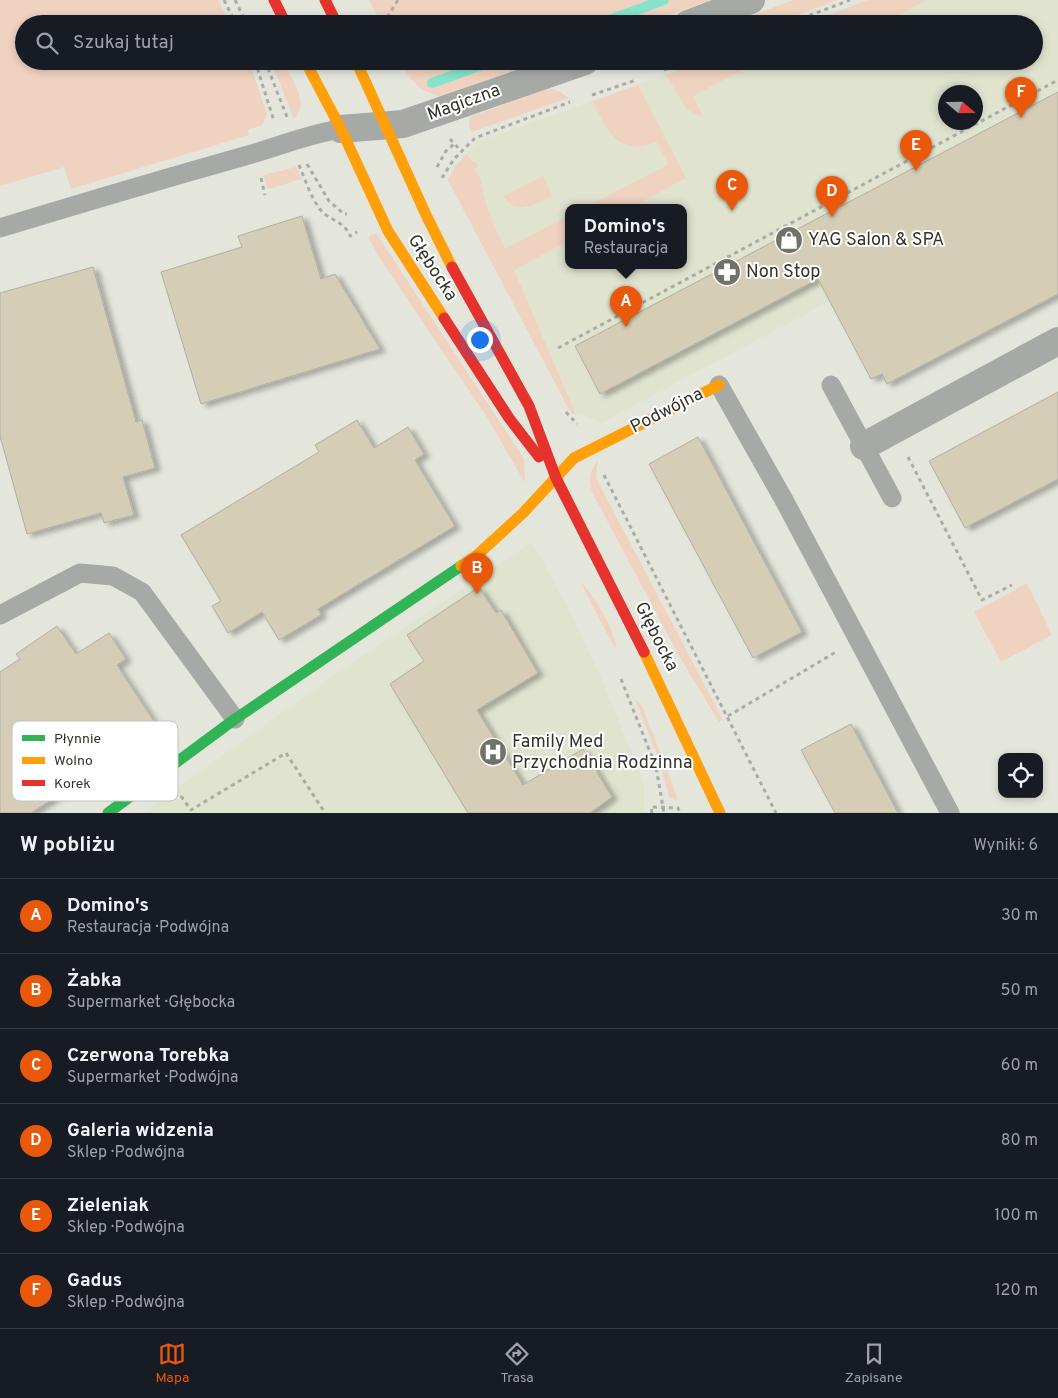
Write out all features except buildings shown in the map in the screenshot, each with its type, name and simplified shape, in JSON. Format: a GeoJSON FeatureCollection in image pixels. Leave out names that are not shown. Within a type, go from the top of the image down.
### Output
{"type":"FeatureCollection","features":[{"type":"Feature","properties":{"kind":"street"},"geometry":{"type":"LineString","coordinates":[[274,0],[282,15]]}},
{"type":"Feature","properties":{"kind":"street"},"geometry":{"type":"LineString","coordinates":[[325,0],[332,15]]}},
{"type":"Feature","properties":{"kind":"street"},"geometry":{"type":"LineString","coordinates":[[712,15],[751,0]]}},
{"type":"Feature","properties":{"kind":"street","name":"Głębocka"},"geometry":{"type":"LineString","coordinates":[[311,70],[341,129],[381,219],[392,239],[509,418],[556,478]]}},
{"type":"Feature","properties":{"kind":"street","name":"Głębocka"},"geometry":{"type":"LineString","coordinates":[[360,70],[426,217],[471,303],[529,406],[556,478],[666,696],[720,813]]}},
{"type":"Feature","properties":{"kind":"street","name":"Magiczna"},"geometry":{"type":"LineString","coordinates":[[341,129],[403,124],[559,70]]}},
{"type":"Feature","properties":{"kind":"street"},"geometry":{"type":"LineString","coordinates":[[864,446],[1058,341]]}},
{"type":"Feature","properties":{"kind":"street","name":"Podwójna"},"geometry":{"type":"LineString","coordinates":[[178,762],[235,720],[476,558],[574,458],[719,384]]}},
{"type":"Feature","properties":{"kind":"street","name":"Podwójna"},"geometry":{"type":"LineString","coordinates":[[108,813],[124,801]]}},
{"type":"Feature","properties":{"kind":"lane"},"geometry":{"type":"LineString","coordinates":[[0,228],[109,194],[272,149],[324,132],[341,129]]}},
{"type":"Feature","properties":{"kind":"lane","name":"Podwójna"},"geometry":{"type":"LineString","coordinates":[[719,384],[784,500],[950,813]]}},
{"type":"Feature","properties":{"kind":"lane"},"geometry":{"type":"LineString","coordinates":[[831,385],[892,498]]}},
{"type":"Feature","properties":{"kind":"lane"},"geometry":{"type":"LineString","coordinates":[[0,615],[80,573],[113,576],[142,592],[235,720]]}},
{"type":"Feature","properties":{"kind":"path"},"geometry":{"type":"LineString","coordinates":[[224,0],[232,15]]}},
{"type":"Feature","properties":{"kind":"path"},"geometry":{"type":"LineString","coordinates":[[235,0],[243,15]]}},
{"type":"Feature","properties":{"kind":"path"},"geometry":{"type":"LineString","coordinates":[[389,15],[398,0]]}},
{"type":"Feature","properties":{"kind":"path"},"geometry":{"type":"LineString","coordinates":[[811,15],[850,0]]}},
{"type":"Feature","properties":{"kind":"path"},"geometry":{"type":"LineString","coordinates":[[258,70],[276,125],[269,127]]}},
{"type":"Feature","properties":{"kind":"path"},"geometry":{"type":"LineString","coordinates":[[592,95],[636,80]]}},
{"type":"Feature","properties":{"kind":"path"},"geometry":{"type":"LineString","coordinates":[[558,348],[1058,80]]}},
{"type":"Feature","properties":{"kind":"path"},"geometry":{"type":"LineString","coordinates":[[442,186],[442,178],[454,158],[475,138],[570,102]]}},
{"type":"Feature","properties":{"kind":"path"},"geometry":{"type":"LineString","coordinates":[[296,160],[322,212],[343,225],[350,236],[360,231]]}},
{"type":"Feature","properties":{"kind":"path"},"geometry":{"type":"LineString","coordinates":[[564,408],[568,416],[580,426],[595,430],[600,444],[609,458],[604,476],[776,813]]}},
{"type":"Feature","properties":{"kind":"path"},"geometry":{"type":"LineString","coordinates":[[907,454],[982,600],[1012,585]]}},
{"type":"Feature","properties":{"kind":"path"},"geometry":{"type":"LineString","coordinates":[[728,716],[858,639]]}},
{"type":"Feature","properties":{"kind":"path"},"geometry":{"type":"LineString","coordinates":[[178,793],[191,810],[286,753],[325,813]]}},
{"type":"Feature","properties":{"kind":"path"},"geometry":{"type":"LineString","coordinates":[[652,813],[651,807],[663,806],[678,808],[680,813]]}},
{"type":"Feature","properties":{"kind":"shaded area"},"geometry":{"type":"Polygon","coordinates":[[[0,0],[218,0],[226,15],[15,15],[15,70],[252,70],[267,115],[262,125],[248,130],[249,135],[71,189],[64,167],[0,186],[0,0]]]}},
{"type":"Feature","properties":{"kind":"shaded area"},"geometry":{"type":"Polygon","coordinates":[[[369,0],[710,0],[670,15],[377,15],[369,0]]]}},
{"type":"Feature","properties":{"kind":"shaded area"},"geometry":{"type":"Polygon","coordinates":[[[793,0],[837,0],[798,15],[754,15],[793,0]]]}},
{"type":"Feature","properties":{"kind":"shaded area"},"geometry":{"type":"Polygon","coordinates":[[[868,0],[1058,0],[1058,180],[601,423],[580,413],[571,413],[448,180],[455,166],[477,142],[679,70],[1043,70],[1043,15],[829,15],[868,0]]]}},
{"type":"Feature","properties":{"kind":"shaded area"},"geometry":{"type":"Polygon","coordinates":[[[868,0],[927,0],[899,15],[829,15],[868,0]]]}},
{"type":"Feature","properties":{"kind":"shaded area"},"geometry":{"type":"Polygon","coordinates":[[[275,70],[287,70],[298,90],[301,106],[299,113],[294,119],[275,70]]]}},
{"type":"Feature","properties":{"kind":"shaded area"},"geometry":{"type":"Polygon","coordinates":[[[405,70],[515,70],[442,97],[422,89],[405,70]]]}},
{"type":"Feature","properties":{"kind":"shaded area"},"geometry":{"type":"Polygon","coordinates":[[[680,70],[742,70],[693,96],[703,117],[687,110],[666,75],[680,70]]]}},
{"type":"Feature","properties":{"kind":"shaded area"},"geometry":{"type":"Polygon","coordinates":[[[638,85],[686,178],[637,204],[592,204],[669,164],[656,141],[633,146],[624,144],[617,139],[605,124],[594,101],[638,85]]]}},
{"type":"Feature","properties":{"kind":"shaded area"},"geometry":{"type":"Polygon","coordinates":[[[548,88],[559,91],[568,98],[472,132],[469,127],[470,117],[548,88]]]}},
{"type":"Feature","properties":{"kind":"shaded area"},"geometry":{"type":"Polygon","coordinates":[[[467,154],[471,161],[476,162],[479,166],[474,169],[480,178],[487,209],[505,249],[565,218],[565,243],[514,270],[576,415],[571,413],[448,180],[455,166],[467,154]]]}},
{"type":"Feature","properties":{"kind":"shaded area"},"geometry":{"type":"Polygon","coordinates":[[[296,167],[302,179],[268,189],[263,175],[296,167]]]}},
{"type":"Feature","properties":{"kind":"shaded area"},"geometry":{"type":"Polygon","coordinates":[[[543,176],[552,196],[533,205],[520,207],[514,206],[504,196],[543,176]]]}},
{"type":"Feature","properties":{"kind":"shaded area"},"geometry":{"type":"Polygon","coordinates":[[[376,233],[524,459],[525,483],[487,417],[380,259],[368,237],[376,233]]]}},
{"type":"Feature","properties":{"kind":"shaded area"},"geometry":{"type":"Polygon","coordinates":[[[598,461],[596,478],[723,720],[719,722],[678,654],[593,494],[590,477],[598,461]]]}},
{"type":"Feature","properties":{"kind":"shaded area"},"geometry":{"type":"Polygon","coordinates":[[[530,543],[533,543],[568,609],[603,682],[644,784],[644,813],[142,813],[159,801],[178,801],[178,787],[350,664],[530,543]]]}},
{"type":"Feature","properties":{"kind":"shaded area"},"geometry":{"type":"Polygon","coordinates":[[[580,582],[603,614],[613,634],[616,650],[580,582]]]}},
{"type":"Feature","properties":{"kind":"shaded area"},"geometry":{"type":"Polygon","coordinates":[[[1027,583],[1052,635],[1001,662],[974,612],[1027,583]]]}},
{"type":"Feature","properties":{"kind":"shaded area"},"geometry":{"type":"Polygon","coordinates":[[[635,699],[642,706],[678,799],[676,800],[669,797],[660,762],[635,699]]]}},
{"type":"Feature","properties":{"kind":"waterway"},"geometry":{"type":"LineString","coordinates":[[623,15],[664,0]]}},
{"type":"Feature","properties":{"kind":"waterway"},"geometry":{"type":"LineString","coordinates":[[432,83],[468,70]]}},
{"type":"Feature","properties":{"kind":"traffic: fast"},"geometry":{"type":"LineString","coordinates":[[178,761],[235,719],[461,566]]}},
{"type":"Feature","properties":{"kind":"traffic: fast"},"geometry":{"type":"LineString","coordinates":[[108,813],[124,801]]}},
{"type":"Feature","properties":{"kind":"traffic: slow"},"geometry":{"type":"LineString","coordinates":[[310,70],[341,129],[388,231],[444,318]]}},
{"type":"Feature","properties":{"kind":"traffic: slow"},"geometry":{"type":"LineString","coordinates":[[360,70],[427,217],[452,267]]}},
{"type":"Feature","properties":{"kind":"traffic: slow"},"geometry":{"type":"LineString","coordinates":[[461,566],[475,557],[523,513],[574,458],[719,385]]}},
{"type":"Feature","properties":{"kind":"traffic: slow"},"geometry":{"type":"LineString","coordinates":[[644,652],[720,813]]}},
{"type":"Feature","properties":{"kind":"traffic: jam"},"geometry":{"type":"LineString","coordinates":[[274,0],[282,15]]}},
{"type":"Feature","properties":{"kind":"traffic: jam"},"geometry":{"type":"LineString","coordinates":[[325,0],[332,15]]}},
{"type":"Feature","properties":{"kind":"traffic: jam"},"geometry":{"type":"LineString","coordinates":[[452,267],[529,406],[556,478],[644,652]]}},
{"type":"Feature","properties":{"kind":"traffic: jam"},"geometry":{"type":"LineString","coordinates":[[444,318],[509,418],[539,457]]}},
{"type":"Feature","properties":{"kind":"place","name":"Gadus"},"geometry":{"type":"Point","coordinates":[1021,118]}},
{"type":"Feature","properties":{"kind":"place","name":"Zieleniak"},"geometry":{"type":"Point","coordinates":[916,171]}},
{"type":"Feature","properties":{"kind":"place","name":"Czerwona Torebka"},"geometry":{"type":"Point","coordinates":[732,211]}},
{"type":"Feature","properties":{"kind":"place","name":"Galeria widzenia"},"geometry":{"type":"Point","coordinates":[832,217]}},
{"type":"Feature","properties":{"kind":"place","name":"YAG Salon & SPA"},"geometry":{"type":"Point","coordinates":[789,240]}},
{"type":"Feature","properties":{"kind":"place","name":"Non Stop"},"geometry":{"type":"Point","coordinates":[727,272]}},
{"type":"Feature","properties":{"kind":"place","name":"Domino's"},"geometry":{"type":"Point","coordinates":[626,327]}},
{"type":"Feature","properties":{"kind":"place","name":"Żabka"},"geometry":{"type":"Point","coordinates":[477,594]}},
{"type":"Feature","properties":{"kind":"place","name":"Family Med Przychodnia Rodzinna"},"geometry":{"type":"Point","coordinates":[493,752]}}]}
